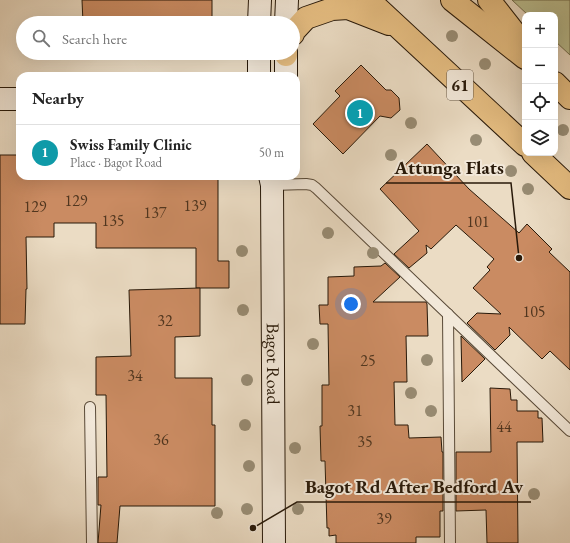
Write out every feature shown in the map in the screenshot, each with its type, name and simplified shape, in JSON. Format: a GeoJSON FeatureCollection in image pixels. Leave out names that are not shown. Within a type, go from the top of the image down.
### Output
{"type":"FeatureCollection","features":[{"type":"Feature","properties":{"kind":"main road"},"geometry":{"type":"LineString","coordinates":[[259,16],[260,0]]}},
{"type":"Feature","properties":{"kind":"main road"},"geometry":{"type":"LineString","coordinates":[[286,16],[287,0]]}},
{"type":"Feature","properties":{"kind":"main road","name":"61"},"geometry":{"type":"LineString","coordinates":[[369,0],[522,142]]}},
{"type":"Feature","properties":{"kind":"main road"},"geometry":{"type":"LineString","coordinates":[[452,0],[522,56]]}},
{"type":"Feature","properties":{"kind":"main road"},"geometry":{"type":"LineString","coordinates":[[490,0],[522,42]]}},
{"type":"Feature","properties":{"kind":"main road"},"geometry":{"type":"LineString","coordinates":[[300,24],[306,18],[332,9],[348,8],[399,28]]}},
{"type":"Feature","properties":{"kind":"main road"},"geometry":{"type":"LineString","coordinates":[[258,72],[259,60]]}},
{"type":"Feature","properties":{"kind":"main road"},"geometry":{"type":"LineString","coordinates":[[286,60],[286,72]]}},
{"type":"Feature","properties":{"kind":"main road"},"geometry":{"type":"LineString","coordinates":[[556,84],[570,98]]}},
{"type":"Feature","properties":{"kind":"main road"},"geometry":{"type":"LineString","coordinates":[[0,99],[16,99]]}},
{"type":"Feature","properties":{"kind":"main road"},"geometry":{"type":"LineString","coordinates":[[536,156],[570,188]]}},
{"type":"Feature","properties":{"kind":"main road","name":"Bagot Road"},"geometry":{"type":"LineString","coordinates":[[272,180],[274,543]]}},
{"type":"Feature","properties":{"kind":"lane"},"geometry":{"type":"LineString","coordinates":[[279,180],[309,184],[314,187],[570,431]]}},
{"type":"Feature","properties":{"kind":"lane"},"geometry":{"type":"LineString","coordinates":[[448,314],[450,543]]}},
{"type":"Feature","properties":{"kind":"lane"},"geometry":{"type":"LineString","coordinates":[[90,407],[92,543]]}},
{"type":"Feature","properties":{"kind":"green space"},"geometry":{"type":"Polygon","coordinates":[[[512,0],[570,0],[570,55],[558,44],[558,12],[525,12],[512,0]]]}},
{"type":"Feature","properties":{"kind":"building"},"geometry":{"type":"Polygon","coordinates":[[[82,0],[212,0],[212,16],[83,16],[82,0]]]}},
{"type":"Feature","properties":{"kind":"building"},"geometry":{"type":"Polygon","coordinates":[[[361,65],[386,90],[391,90],[399,98],[400,110],[391,118],[380,116],[343,154],[313,124],[340,96],[335,91],[361,65]]]}},
{"type":"Feature","properties":{"kind":"building"},"geometry":{"type":"Polygon","coordinates":[[[427,144],[469,189],[519,233],[527,224],[552,249],[549,252],[570,272],[570,370],[550,351],[542,359],[509,327],[510,335],[495,350],[467,323],[477,313],[501,314],[473,288],[490,270],[487,267],[494,259],[456,225],[431,249],[426,245],[427,253],[409,268],[394,254],[419,231],[380,189],[427,144]]]}},
{"type":"Feature","properties":{"kind":"building"},"geometry":{"type":"Polygon","coordinates":[[[0,155],[16,155],[16,180],[218,180],[218,261],[229,261],[229,288],[196,288],[196,248],[96,248],[96,223],[54,223],[54,237],[26,237],[27,289],[25,324],[0,324],[0,155]]]}},
{"type":"Feature","properties":{"kind":"building"},"geometry":{"type":"Polygon","coordinates":[[[385,263],[400,277],[373,302],[426,302],[427,304],[428,336],[406,336],[407,382],[394,382],[395,425],[408,425],[409,438],[441,437],[443,452],[443,511],[440,511],[440,537],[416,537],[416,543],[336,543],[336,535],[329,536],[329,528],[327,528],[325,461],[321,461],[320,426],[322,426],[322,385],[329,385],[328,324],[320,324],[319,305],[328,305],[328,277],[354,276],[354,267],[381,266],[385,263]]]}},
{"type":"Feature","properties":{"kind":"building"},"geometry":{"type":"Polygon","coordinates":[[[200,288],[200,336],[175,337],[175,378],[212,378],[212,425],[215,425],[215,506],[120,506],[117,543],[98,543],[101,505],[98,505],[98,477],[107,477],[106,395],[96,395],[96,357],[131,356],[129,290],[200,288]]]}},
{"type":"Feature","properties":{"kind":"building"},"geometry":{"type":"Polygon","coordinates":[[[461,336],[485,359],[462,382],[461,336]]]}},
{"type":"Feature","properties":{"kind":"building"},"geometry":{"type":"Polygon","coordinates":[[[490,388],[510,389],[511,400],[517,400],[517,411],[538,411],[538,418],[542,418],[543,442],[517,442],[518,543],[487,543],[486,510],[456,511],[456,452],[491,452],[490,388]]]}},
{"type":"Feature","properties":{"kind":"place","name":"Swiss Family Clinic"},"geometry":{"type":"Point","coordinates":[360,113]}},
{"type":"Feature","properties":{"kind":"place","name":"Attunga Flats"},"geometry":{"type":"Point","coordinates":[519,258]}},
{"type":"Feature","properties":{"kind":"place","name":"Bagot Rd After Bedford Av"},"geometry":{"type":"Point","coordinates":[253,528]}}]}
